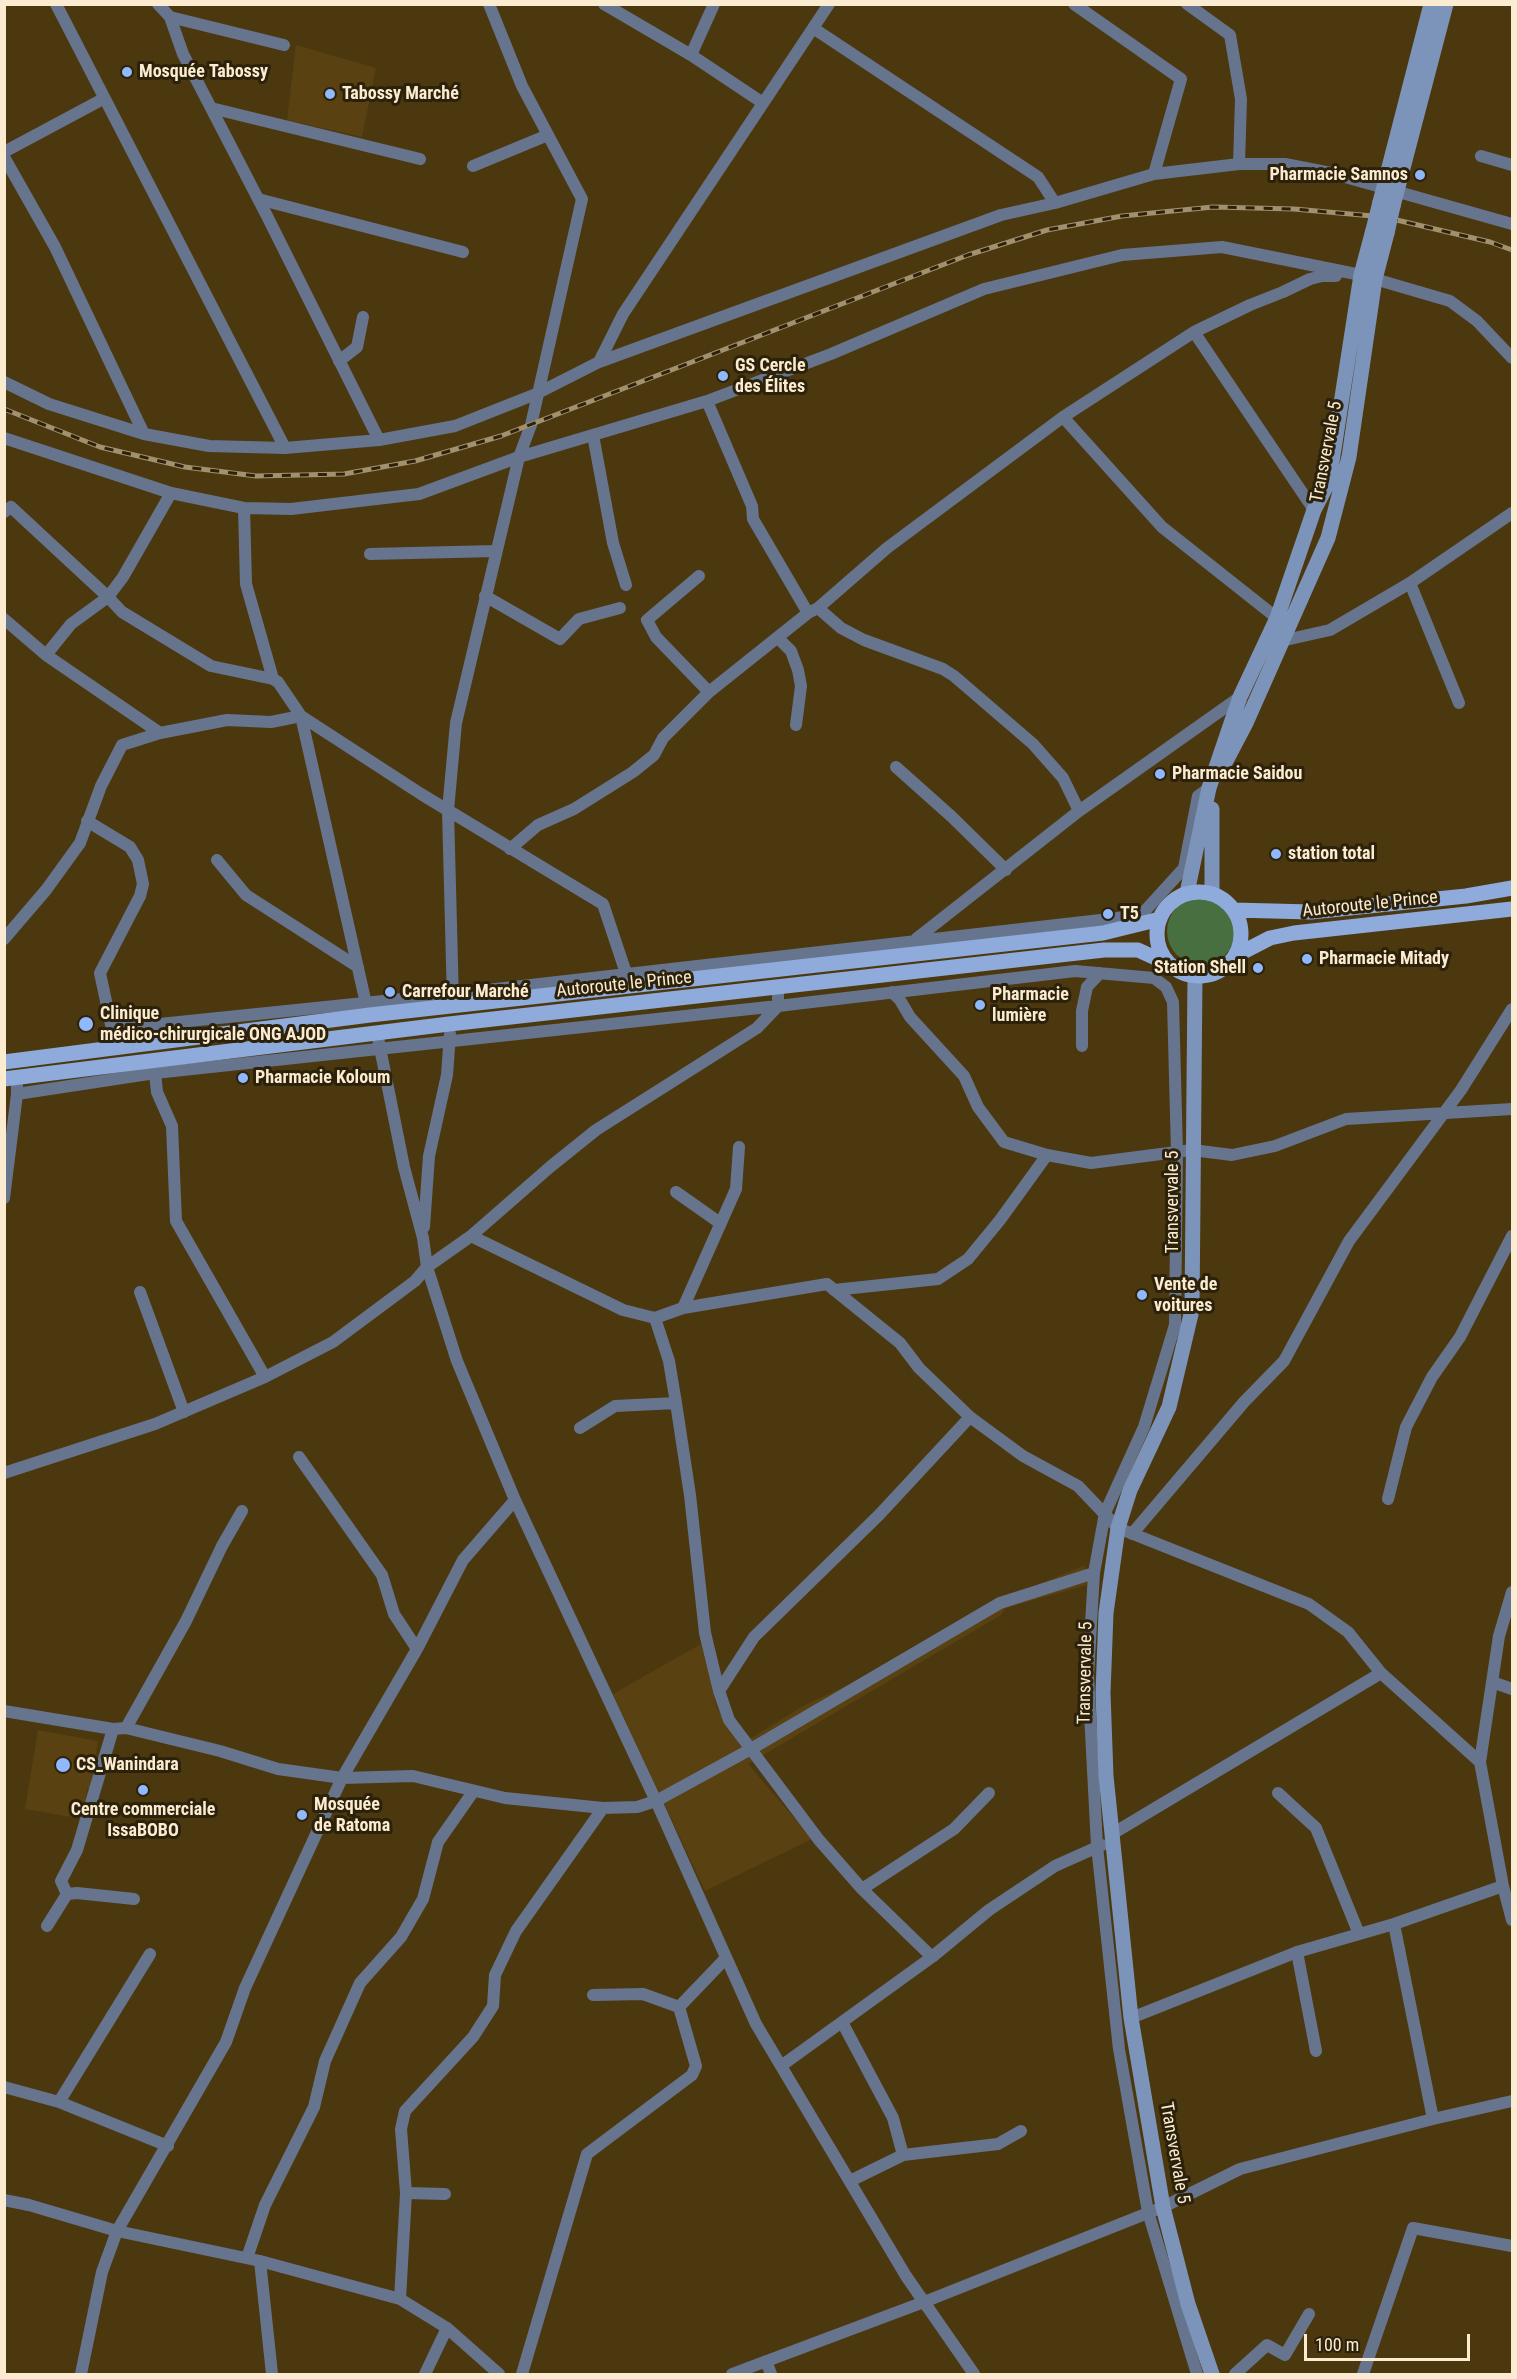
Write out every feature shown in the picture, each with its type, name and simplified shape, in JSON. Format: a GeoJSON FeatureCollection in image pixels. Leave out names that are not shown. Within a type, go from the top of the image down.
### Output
{"type":"FeatureCollection","features":[{"type":"Feature","properties":{"kind":"main road","name":"Transvervale 5"},"geometry":{"type":"LineString","coordinates":[[1187,893],[1209,788],[1240,697],[1277,618],[1314,510],[1329,481],[1368,277],[1431,4]]}},
{"type":"Feature","properties":{"kind":"main road","name":"Transvervale 5"},"geometry":{"type":"LineString","coordinates":[[1388,196],[1446,4]]}},
{"type":"Feature","properties":{"kind":"main road","name":"Transvervale 5"},"geometry":{"type":"LineString","coordinates":[[1212,893],[1211,814],[1225,762],[1246,723],[1328,538],[1349,457],[1368,277]]}},
{"type":"Feature","properties":{"kind":"main road","name":"Autoroute le Prince"},"geometry":{"type":"LineString","coordinates":[[1234,910],[1311,912],[1466,896],[1512,888]]}},
{"type":"Feature","properties":{"kind":"main road"},"geometry":{"type":"LineString","coordinates":[[1187,893],[1212,893],[1234,910],[1241,933],[1240,945],[1235,956],[1218,971],[1195,975],[1183,972],[1173,966],[1164,956],[1159,944],[1160,919],[1171,903],[1187,893]]}},
{"type":"Feature","properties":{"kind":"main road","name":"Autoroute le Prince"},"geometry":{"type":"LineString","coordinates":[[1235,956],[1270,938],[1294,933],[1512,909]]}},
{"type":"Feature","properties":{"kind":"main road","name":"Autoroute le Prince"},"geometry":{"type":"LineString","coordinates":[[4,1062],[116,1048],[368,1009],[1072,930],[1103,933],[1160,919]]}},
{"type":"Feature","properties":{"kind":"main road","name":"Autoroute le Prince"},"geometry":{"type":"LineString","coordinates":[[11,1078],[449,1024],[1104,950],[1138,950],[1173,966]]}},
{"type":"Feature","properties":{"kind":"main road","name":"Transvervale 5"},"geometry":{"type":"LineString","coordinates":[[1195,975],[1185,1151],[1192,1310],[1169,1407],[1130,1490],[1118,1528],[1106,1613],[1103,1693],[1106,1776],[1112,1838],[1131,2018],[1156,2210],[1212,2374]]}},
{"type":"Feature","properties":{"kind":"street"},"geometry":{"type":"LineString","coordinates":[[56,4],[285,448]]}},
{"type":"Feature","properties":{"kind":"street"},"geometry":{"type":"LineString","coordinates":[[158,4],[170,17],[183,54],[379,440]]}},
{"type":"Feature","properties":{"kind":"street"},"geometry":{"type":"LineString","coordinates":[[489,4],[522,86],[582,199],[536,394],[531,425],[519,457],[495,551],[456,723],[448,810],[453,1000],[626,973],[915,940],[1072,930],[1143,913],[1184,868],[1198,796],[1209,788]]}},
{"type":"Feature","properties":{"kind":"street"},"geometry":{"type":"LineString","coordinates":[[604,4],[691,55],[763,103]]}},
{"type":"Feature","properties":{"kind":"street"},"geometry":{"type":"LineString","coordinates":[[691,55],[714,4]]}},
{"type":"Feature","properties":{"kind":"street"},"geometry":{"type":"LineString","coordinates":[[599,362],[623,314],[829,4]]}},
{"type":"Feature","properties":{"kind":"street"},"geometry":{"type":"LineString","coordinates":[[1074,4],[1181,79],[1154,174]]}},
{"type":"Feature","properties":{"kind":"street"},"geometry":{"type":"LineString","coordinates":[[1187,4],[1230,35],[1241,99],[1239,164]]}},
{"type":"Feature","properties":{"kind":"street"},"geometry":{"type":"LineString","coordinates":[[170,17],[284,45]]}},
{"type":"Feature","properties":{"kind":"street"},"geometry":{"type":"LineString","coordinates":[[813,28],[1038,177],[1055,203]]}},
{"type":"Feature","properties":{"kind":"street"},"geometry":{"type":"LineString","coordinates":[[4,152],[104,99]]}},
{"type":"Feature","properties":{"kind":"street"},"geometry":{"type":"LineString","coordinates":[[211,108],[420,159]]}},
{"type":"Feature","properties":{"kind":"street"},"geometry":{"type":"LineString","coordinates":[[473,166],[548,135]]}},
{"type":"Feature","properties":{"kind":"street"},"geometry":{"type":"LineString","coordinates":[[1481,156],[1512,165]]}},
{"type":"Feature","properties":{"kind":"street"},"geometry":{"type":"LineString","coordinates":[[4,157],[55,247],[144,434]]}},
{"type":"Feature","properties":{"kind":"street"},"geometry":{"type":"LineString","coordinates":[[4,382],[49,404],[144,434],[209,446],[285,448],[379,440],[455,426],[536,394],[599,362],[1001,215],[1055,203],[1154,174],[1239,164],[1285,164],[1331,173],[1388,196],[1512,224]]}},
{"type":"Feature","properties":{"kind":"street"},"geometry":{"type":"LineString","coordinates":[[258,199],[463,252]]}},
{"type":"Feature","properties":{"kind":"street"},"geometry":{"type":"LineString","coordinates":[[4,438],[171,493],[244,508],[291,509],[419,494],[519,457],[707,401],[831,354],[984,289],[1122,255],[1222,247],[1368,277],[1450,301],[1477,321],[1512,358]]}},
{"type":"Feature","properties":{"kind":"street"},"geometry":{"type":"LineString","coordinates":[[510,849],[538,825],[574,809],[633,772],[654,754],[663,738],[709,692],[887,548],[1063,417],[1194,332],[1250,305],[1322,276],[1368,277]]}},
{"type":"Feature","properties":{"kind":"street"},"geometry":{"type":"LineString","coordinates":[[339,361],[357,347],[363,317]]}},
{"type":"Feature","properties":{"kind":"street"},"geometry":{"type":"LineString","coordinates":[[1194,332],[1314,510]]}},
{"type":"Feature","properties":{"kind":"street"},"geometry":{"type":"LineString","coordinates":[[707,401],[752,506],[753,519],[813,610],[864,640],[943,669],[954,676],[1033,744],[1063,778],[1079,811]]}},
{"type":"Feature","properties":{"kind":"street"},"geometry":{"type":"LineString","coordinates":[[1063,417],[1162,527],[1277,618]]}},
{"type":"Feature","properties":{"kind":"street"},"geometry":{"type":"LineString","coordinates":[[593,435],[613,543],[626,585]]}},
{"type":"Feature","properties":{"kind":"street"},"geometry":{"type":"LineString","coordinates":[[46,654],[70,624],[108,597],[123,577],[171,493]]}},
{"type":"Feature","properties":{"kind":"street"},"geometry":{"type":"LineString","coordinates":[[4,512],[11,507],[122,612],[211,666],[273,678],[278,682],[301,716],[368,1009],[111,1029]]}},
{"type":"Feature","properties":{"kind":"street"},"geometry":{"type":"LineString","coordinates":[[244,508],[246,584],[273,678]]}},
{"type":"Feature","properties":{"kind":"street"},"geometry":{"type":"LineString","coordinates":[[1281,641],[1330,630],[1410,583],[1512,513]]}},
{"type":"Feature","properties":{"kind":"street"},"geometry":{"type":"LineString","coordinates":[[370,554],[495,551]]}},
{"type":"Feature","properties":{"kind":"street"},"geometry":{"type":"LineString","coordinates":[[699,576],[647,620],[656,637],[709,692]]}},
{"type":"Feature","properties":{"kind":"street"},"geometry":{"type":"LineString","coordinates":[[1410,583],[1459,703]]}},
{"type":"Feature","properties":{"kind":"street"},"geometry":{"type":"LineString","coordinates":[[485,596],[560,639],[579,619],[620,608]]}},
{"type":"Feature","properties":{"kind":"street"},"geometry":{"type":"LineString","coordinates":[[4,619],[46,654],[160,733]]}},
{"type":"Feature","properties":{"kind":"street"},"geometry":{"type":"LineString","coordinates":[[778,638],[791,651],[798,670],[801,686],[796,725]]}},
{"type":"Feature","properties":{"kind":"street"},"geometry":{"type":"LineString","coordinates":[[915,940],[1079,811],[1240,697]]}},
{"type":"Feature","properties":{"kind":"street"},"geometry":{"type":"LineString","coordinates":[[4,939],[46,890],[80,843],[101,786],[123,746],[160,733],[227,720],[271,722],[301,716],[510,849],[603,904],[626,973]]}},
{"type":"Feature","properties":{"kind":"street"},"geometry":{"type":"LineString","coordinates":[[896,767],[1006,870]]}},
{"type":"Feature","properties":{"kind":"street"},"geometry":{"type":"LineString","coordinates":[[87,821],[130,847],[138,860],[143,884],[140,896],[100,973],[116,1048]]}},
{"type":"Feature","properties":{"kind":"street"},"geometry":{"type":"LineString","coordinates":[[217,860],[246,895],[358,968]]}},
{"type":"Feature","properties":{"kind":"street"},"geometry":{"type":"LineString","coordinates":[[965,966],[966,984]]}},
{"type":"Feature","properties":{"kind":"street"},"geometry":{"type":"LineString","coordinates":[[17,1094],[155,1073],[778,1006],[1075,971],[1154,978],[1166,987],[1173,1002],[1185,1151],[1175,1325],[1144,1427],[1105,1514],[1094,1573],[1088,1675],[1097,1846],[1119,2049],[1197,2374]]}},
{"type":"Feature","properties":{"kind":"street"},"geometry":{"type":"LineString","coordinates":[[1082,1046],[1082,1011],[1087,987],[1101,973]]}},
{"type":"Feature","properties":{"kind":"street"},"geometry":{"type":"LineString","coordinates":[[4,1473],[155,1424],[265,1377],[333,1342],[415,1281],[427,1267],[471,1236],[596,1130],[757,1028],[778,1006],[778,988]]}},
{"type":"Feature","properties":{"kind":"street"},"geometry":{"type":"LineString","coordinates":[[892,992],[900,1000],[910,1017],[964,1076],[978,1107],[1004,1142],[1047,1155],[1091,1163],[1185,1151],[1232,1155],[1275,1146],[1346,1119],[1512,1109]]}},
{"type":"Feature","properties":{"kind":"street"},"geometry":{"type":"LineString","coordinates":[[1132,1534],[1244,1402],[1284,1361],[1349,1241],[1461,1090],[1512,1009]]}},
{"type":"Feature","properties":{"kind":"street"},"geometry":{"type":"LineString","coordinates":[[423,1238],[429,1156],[447,1075],[451,1040],[449,1024]]}},
{"type":"Feature","properties":{"kind":"street"},"geometry":{"type":"LineString","coordinates":[[377,1033],[404,1167],[423,1238],[427,1267],[458,1361],[515,1500],[656,1801],[756,2024],[924,2302],[974,2374]]}},
{"type":"Feature","properties":{"kind":"street"},"geometry":{"type":"LineString","coordinates":[[155,1073],[157,1092],[172,1126],[176,1221],[265,1377]]}},
{"type":"Feature","properties":{"kind":"street"},"geometry":{"type":"LineString","coordinates":[[4,1198],[17,1094],[11,1078]]}},
{"type":"Feature","properties":{"kind":"street"},"geometry":{"type":"LineString","coordinates":[[682,1308],[736,1189],[739,1147]]}},
{"type":"Feature","properties":{"kind":"street"},"geometry":{"type":"LineString","coordinates":[[834,1290],[938,1279],[968,1259],[1047,1155]]}},
{"type":"Feature","properties":{"kind":"street"},"geometry":{"type":"LineString","coordinates":[[676,1192],[720,1223]]}},
{"type":"Feature","properties":{"kind":"street"},"geometry":{"type":"LineString","coordinates":[[471,1236],[623,1310],[655,1318],[682,1308],[827,1284],[900,1343],[919,1368],[970,1417],[1023,1456],[1078,1486],[1118,1528],[1309,1604],[1347,1632],[1381,1673],[1480,1762]]}},
{"type":"Feature","properties":{"kind":"street"},"geometry":{"type":"LineString","coordinates":[[1388,1499],[1406,1427],[1432,1377],[1460,1337],[1512,1236]]}},
{"type":"Feature","properties":{"kind":"street"},"geometry":{"type":"LineString","coordinates":[[140,1292],[184,1412]]}},
{"type":"Feature","properties":{"kind":"street"},"geometry":{"type":"LineString","coordinates":[[655,1318],[669,1361],[676,1403],[690,1495],[705,1633],[719,1691],[729,1720],[819,1840],[862,1889],[932,1957]]}},
{"type":"Feature","properties":{"kind":"street"},"geometry":{"type":"LineString","coordinates":[[580,1428],[615,1406],[676,1403]]}},
{"type":"Feature","properties":{"kind":"street"},"geometry":{"type":"LineString","coordinates":[[719,1691],[754,1637],[879,1515],[970,1417]]}},
{"type":"Feature","properties":{"kind":"street"},"geometry":{"type":"LineString","coordinates":[[299,1457],[382,1575],[394,1614],[417,1649]]}},
{"type":"Feature","properties":{"kind":"street"},"geometry":{"type":"LineString","coordinates":[[81,2374],[102,2272],[117,2231],[226,2042],[246,1988],[342,1778],[417,1649],[463,1560],[515,1500]]}},
{"type":"Feature","properties":{"kind":"street"},"geometry":{"type":"LineString","coordinates":[[126,1728],[186,1621],[222,1546],[242,1511]]}},
{"type":"Feature","properties":{"kind":"street"},"geometry":{"type":"LineString","coordinates":[[4,1711],[112,1729],[126,1728],[220,1751],[278,1769],[342,1778],[413,1776],[505,1798],[603,1808],[638,1806],[656,1801],[751,1749],[1000,1603],[1094,1573]]}},
{"type":"Feature","properties":{"kind":"street"},"geometry":{"type":"LineString","coordinates":[[1512,1592],[1499,1636],[1480,1762],[1503,1886],[1512,1920]]}},
{"type":"Feature","properties":{"kind":"street"},"geometry":{"type":"LineString","coordinates":[[781,2066],[932,1957],[989,1910],[1046,1872],[1112,1838],[1381,1673]]}},
{"type":"Feature","properties":{"kind":"street"},"geometry":{"type":"LineString","coordinates":[[1492,1682],[1512,1689]]}},
{"type":"Feature","properties":{"kind":"street"},"geometry":{"type":"LineString","coordinates":[[67,1894],[61,1881],[77,1850],[112,1729]]}},
{"type":"Feature","properties":{"kind":"street"},"geometry":{"type":"LineString","coordinates":[[248,2258],[264,2205],[314,2107],[325,2061],[360,1983],[401,1937],[423,1899],[438,1842],[473,1792]]}},
{"type":"Feature","properties":{"kind":"street"},"geometry":{"type":"LineString","coordinates":[[862,1889],[954,1829],[989,1793]]}},
{"type":"Feature","properties":{"kind":"street"},"geometry":{"type":"LineString","coordinates":[[1278,1793],[1316,1828],[1359,1934]]}},
{"type":"Feature","properties":{"kind":"street"},"geometry":{"type":"LineString","coordinates":[[400,2299],[406,2193],[401,2129],[405,2111],[478,2030],[493,2006],[495,1975],[516,1931],[603,1808]]}},
{"type":"Feature","properties":{"kind":"street"},"geometry":{"type":"LineString","coordinates":[[1131,2018],[1297,1952],[1394,1924],[1503,1886]]}},
{"type":"Feature","properties":{"kind":"street"},"geometry":{"type":"LineString","coordinates":[[67,1894],[134,1899]]}},
{"type":"Feature","properties":{"kind":"street"},"geometry":{"type":"LineString","coordinates":[[47,1926],[67,1894]]}},
{"type":"Feature","properties":{"kind":"street"},"geometry":{"type":"LineString","coordinates":[[1394,1924],[1433,2119]]}},
{"type":"Feature","properties":{"kind":"street"},"geometry":{"type":"LineString","coordinates":[[1297,1952],[1316,2050]]}},
{"type":"Feature","properties":{"kind":"street"},"geometry":{"type":"LineString","coordinates":[[59,2102],[150,1954]]}},
{"type":"Feature","properties":{"kind":"street"},"geometry":{"type":"LineString","coordinates":[[679,2007],[726,1958]]}},
{"type":"Feature","properties":{"kind":"street"},"geometry":{"type":"LineString","coordinates":[[592,1995],[643,1994],[679,2007]]}},
{"type":"Feature","properties":{"kind":"street"},"geometry":{"type":"LineString","coordinates":[[522,2374],[587,2154],[692,2076],[696,2066],[679,2007]]}},
{"type":"Feature","properties":{"kind":"street"},"geometry":{"type":"LineString","coordinates":[[842,2022],[893,2118],[903,2155]]}},
{"type":"Feature","properties":{"kind":"street"},"geometry":{"type":"LineString","coordinates":[[4,2087],[59,2102],[168,2146]]}},
{"type":"Feature","properties":{"kind":"street"},"geometry":{"type":"LineString","coordinates":[[732,2374],[924,2302],[1156,2210],[1240,2169],[1512,2101]]}},
{"type":"Feature","properties":{"kind":"street"},"geometry":{"type":"LineString","coordinates":[[850,2181],[903,2155],[998,2144],[1020,2131]]}},
{"type":"Feature","properties":{"kind":"street"},"geometry":{"type":"LineString","coordinates":[[406,2193],[445,2194]]}},
{"type":"Feature","properties":{"kind":"street"},"geometry":{"type":"LineString","coordinates":[[4,2200],[117,2231],[248,2258],[400,2299],[447,2328],[499,2374]]}},
{"type":"Feature","properties":{"kind":"street"},"geometry":{"type":"LineString","coordinates":[[1363,2374],[1413,2228],[1512,2246]]}},
{"type":"Feature","properties":{"kind":"street"},"geometry":{"type":"LineString","coordinates":[[260,2261],[272,2374]]}},
{"type":"Feature","properties":{"kind":"street"},"geometry":{"type":"LineString","coordinates":[[1235,2374],[1267,2345],[1285,2355],[1309,2314]]}},
{"type":"Feature","properties":{"kind":"street"},"geometry":{"type":"LineString","coordinates":[[425,2374],[447,2328]]}},
{"type":"Feature","properties":{"kind":"street"},"geometry":{"type":"LineString","coordinates":[[766,2361],[771,2374]]}},
{"type":"Feature","properties":{"kind":"shaded area","name":"Tabossy Marché"},"geometry":{"type":"Polygon","coordinates":[[[296,45],[376,68],[362,137],[287,120],[296,45]]]}},
{"type":"Feature","properties":{"kind":"shaded area"},"geometry":{"type":"Polygon","coordinates":[[[1085,1565],[1087,1585],[1006,1608],[1001,1615],[748,1764],[812,1839],[705,1891],[613,1694],[701,1644],[717,1708],[740,1745],[803,1706],[901,1660],[1002,1600],[1085,1565]]]}},
{"type":"Feature","properties":{"kind":"shaded area","name":"CS_Wanindara"},"geometry":{"type":"Polygon","coordinates":[[[38,1730],[98,1741],[90,1789],[87,1789],[82,1819],[25,1809],[38,1730]]]}},
{"type":"Feature","properties":{"kind":"green space"},"geometry":{"type":"Polygon","coordinates":[[[1201,897],[1214,900],[1225,907],[1232,918],[1235,931],[1232,944],[1225,955],[1214,962],[1201,965],[1188,962],[1177,955],[1170,944],[1167,931],[1170,918],[1177,907],[1188,900],[1201,897]]]}},
{"type":"Feature","properties":{"kind":"railway"},"geometry":{"type":"LineString","coordinates":[[4,409],[100,447],[185,467],[256,476],[344,474],[415,461],[501,436],[968,255],[1047,230],[1122,216],[1213,207],[1294,209],[1384,217],[1490,242],[1512,250]]}},
{"type":"Feature","properties":{"kind":"place","name":"Mosquée Tabossy"},"geometry":{"type":"Point","coordinates":[127,72]}},
{"type":"Feature","properties":{"kind":"place","name":"Tabossy Marché"},"geometry":{"type":"Point","coordinates":[330,94]}},
{"type":"Feature","properties":{"kind":"place","name":"Pharmacie Samnos"},"geometry":{"type":"Point","coordinates":[1420,175]}},
{"type":"Feature","properties":{"kind":"place","name":"GS Cercle des Élites"},"geometry":{"type":"Point","coordinates":[723,376]}},
{"type":"Feature","properties":{"kind":"place","name":"Pharmacie Saidou"},"geometry":{"type":"Point","coordinates":[1160,774]}},
{"type":"Feature","properties":{"kind":"place","name":"station total"},"geometry":{"type":"Point","coordinates":[1276,854]}},
{"type":"Feature","properties":{"kind":"place","name":"T5"},"geometry":{"type":"Point","coordinates":[1108,914]}},
{"type":"Feature","properties":{"kind":"place","name":"Pharmacie Mitady"},"geometry":{"type":"Point","coordinates":[1307,959]}},
{"type":"Feature","properties":{"kind":"place","name":"Station Shell"},"geometry":{"type":"Point","coordinates":[1258,968]}},
{"type":"Feature","properties":{"kind":"place","name":"Carrefour Marché"},"geometry":{"type":"Point","coordinates":[390,992]}},
{"type":"Feature","properties":{"kind":"place","name":"Pharmacie lumière"},"geometry":{"type":"Point","coordinates":[980,1005]}},
{"type":"Feature","properties":{"kind":"place","name":"Clinique médico-chirurgicale ONG AJOD"},"geometry":{"type":"Point","coordinates":[86,1024]}},
{"type":"Feature","properties":{"kind":"place","name":"Pharmacie Koloum"},"geometry":{"type":"Point","coordinates":[243,1078]}},
{"type":"Feature","properties":{"kind":"place","name":"Vente de voitures"},"geometry":{"type":"Point","coordinates":[1142,1295]}},
{"type":"Feature","properties":{"kind":"place","name":"CS_Wanindara"},"geometry":{"type":"Point","coordinates":[63,1765]}},
{"type":"Feature","properties":{"kind":"place","name":"Centre commerciale IssaBOBO"},"geometry":{"type":"Point","coordinates":[143,1790]}},
{"type":"Feature","properties":{"kind":"place","name":"Mosquée de Ratoma"},"geometry":{"type":"Point","coordinates":[302,1815]}}]}
